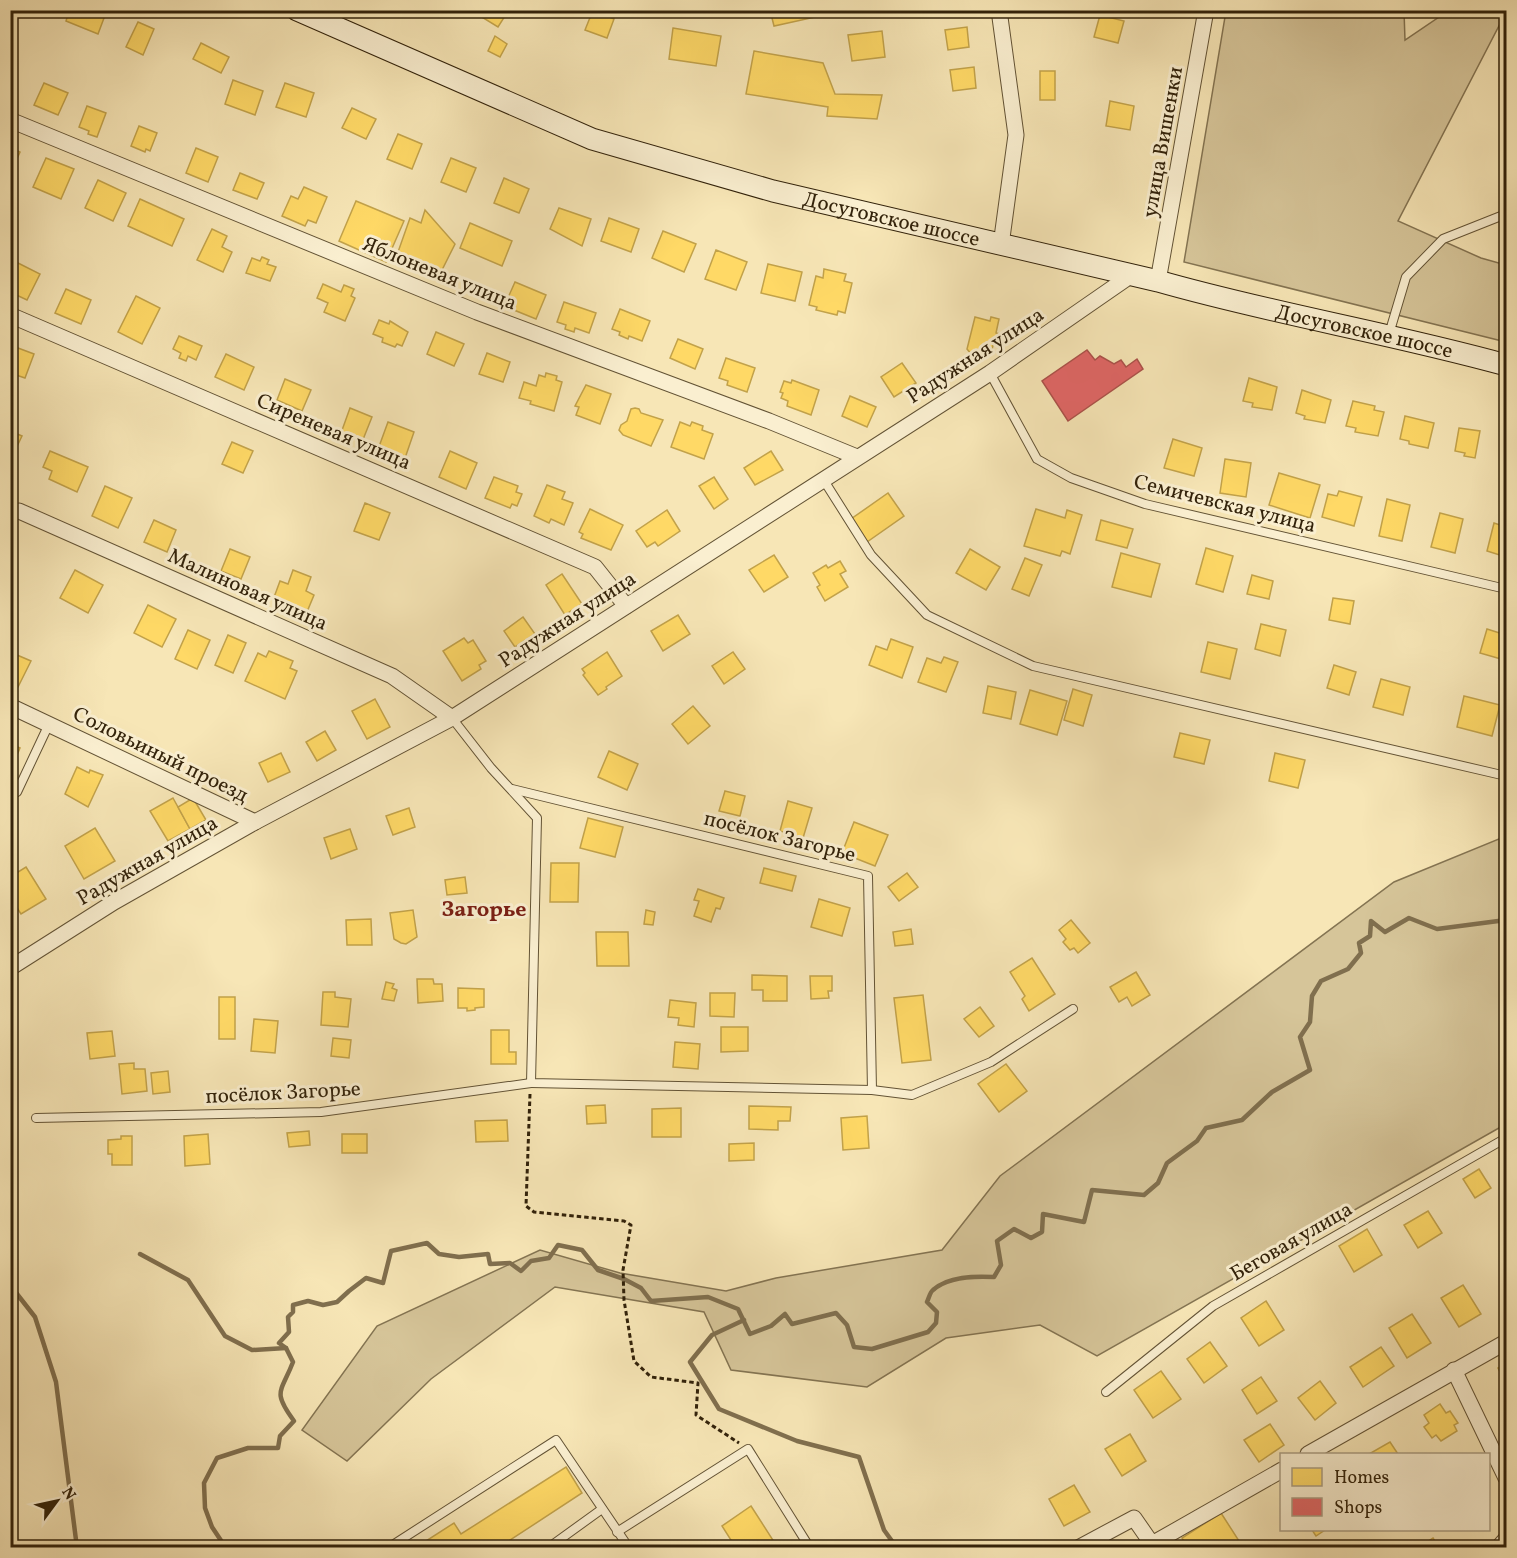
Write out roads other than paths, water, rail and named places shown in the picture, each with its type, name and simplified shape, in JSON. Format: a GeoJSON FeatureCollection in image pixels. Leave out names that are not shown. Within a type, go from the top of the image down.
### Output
{"type":"FeatureCollection","features":[{"type":"Feature","properties":{"kind":"main road","name":"Досуговское шоссе"},"geometry":{"type":"LineString","coordinates":[[297,10],[592,139],[773,191],[1506,365]]}},
{"type":"Feature","properties":{"kind":"street"},"geometry":{"type":"LineString","coordinates":[[999,10],[1016,135],[1001,244]]}},
{"type":"Feature","properties":{"kind":"street","name":"улица Вишенки"},"geometry":{"type":"LineString","coordinates":[[1158,281],[1206,10]]}},
{"type":"Feature","properties":{"kind":"street","name":"Яблоневая улица"},"geometry":{"type":"LineString","coordinates":[[10,120],[477,312],[769,421],[857,457]]}},
{"type":"Feature","properties":{"kind":"street","name":"Радужная улица"},"geometry":{"type":"LineString","coordinates":[[10,968],[114,902],[255,822],[452,718],[990,372],[1130,276]]}},
{"type":"Feature","properties":{"kind":"street","name":"Сиреневая улица"},"geometry":{"type":"LineString","coordinates":[[10,315],[595,567],[626,606]]}},
{"type":"Feature","properties":{"kind":"street","name":"Малиновая улица"},"geometry":{"type":"LineString","coordinates":[[19,511],[392,676],[452,718]]}},
{"type":"Feature","properties":{"kind":"street","name":"Соловьиный проезд"},"geometry":{"type":"LineString","coordinates":[[10,706],[255,822]]}},
{"type":"Feature","properties":{"kind":"street"},"geometry":{"type":"LineString","coordinates":[[1311,1453],[1506,1342]]}},
{"type":"Feature","properties":{"kind":"street"},"geometry":{"type":"LineString","coordinates":[[1454,1370],[1506,1478]]}},
{"type":"Feature","properties":{"kind":"street"},"geometry":{"type":"LineString","coordinates":[[1078,1548],[1134,1518],[1152,1544],[1280,1471]]}},
{"type":"Feature","properties":{"kind":"street"},"geometry":{"type":"LineString","coordinates":[[1498,1548],[1506,1539]]}},
{"type":"Feature","properties":{"kind":"lane"},"geometry":{"type":"LineString","coordinates":[[1388,336],[1406,277],[1443,239],[1506,214]]}},
{"type":"Feature","properties":{"kind":"lane","name":"Семичевская улица"},"geometry":{"type":"LineString","coordinates":[[990,372],[1037,459],[1071,478],[1145,504],[1506,589]]}},
{"type":"Feature","properties":{"kind":"lane"},"geometry":{"type":"LineString","coordinates":[[823,479],[871,555],[927,615],[1034,666],[1506,776]]}},
{"type":"Feature","properties":{"kind":"lane"},"geometry":{"type":"LineString","coordinates":[[452,718],[491,768],[537,818],[531,1083]]}},
{"type":"Feature","properties":{"kind":"lane"},"geometry":{"type":"LineString","coordinates":[[17,792],[49,724]]}},
{"type":"Feature","properties":{"kind":"lane","name":"посёлок Загорье"},"geometry":{"type":"LineString","coordinates":[[510,789],[868,876],[872,1090]]}},
{"type":"Feature","properties":{"kind":"lane","name":"посёлок Загорье"},"geometry":{"type":"LineString","coordinates":[[36,1118],[321,1112],[531,1083],[872,1090],[912,1095],[991,1062],[1073,1009]]}},
{"type":"Feature","properties":{"kind":"lane","name":"Беговая улица"},"geometry":{"type":"LineString","coordinates":[[1106,1392],[1213,1306],[1506,1138]]}},
{"type":"Feature","properties":{"kind":"lane"},"geometry":{"type":"LineString","coordinates":[[388,1548],[556,1440],[629,1548]]}},
{"type":"Feature","properties":{"kind":"lane"},"geometry":{"type":"LineString","coordinates":[[617,1532],[748,1449],[810,1548]]}},
{"type":"Feature","properties":{"kind":"lane"},"geometry":{"type":"LineString","coordinates":[[548,1548],[602,1509]]}},
{"type":"Feature","properties":{"kind":"waterway"},"geometry":{"type":"LineString","coordinates":[[223,1548],[205,1508],[204,1483],[217,1458],[248,1448],[278,1448],[280,1436],[294,1421],[281,1397],[282,1386],[293,1362],[286,1348],[279,1343],[289,1332],[288,1317],[293,1312],[293,1305],[308,1301],[323,1305],[337,1302],[366,1278],[383,1283],[391,1251],[427,1243],[439,1254],[459,1257],[488,1254],[490,1264],[510,1263],[521,1271],[531,1261],[549,1258],[558,1245],[582,1250],[598,1270],[641,1288],[651,1301],[708,1297],[738,1309],[750,1334],[771,1326],[785,1314],[792,1324],[836,1313],[847,1325],[854,1347],[872,1349],[928,1332],[936,1323],[937,1312],[927,1302],[932,1291],[939,1285],[954,1279],[994,1277],[1001,1265],[997,1241],[1014,1229],[1031,1238],[1042,1232],[1043,1214],[1084,1222],[1092,1190],[1144,1195],[1158,1183],[1167,1163],[1197,1141],[1206,1128],[1242,1120],[1272,1092],[1310,1070],[1300,1037],[1310,1022],[1312,996],[1321,981],[1348,969],[1361,953],[1359,943],[1370,936],[1371,921],[1385,932],[1409,918],[1437,929],[1506,920]]}},
{"type":"Feature","properties":{"kind":"waterway"},"geometry":{"type":"LineString","coordinates":[[140,1254],[188,1280],[225,1336],[252,1350],[286,1348]]}},
{"type":"Feature","properties":{"kind":"waterway"},"geometry":{"type":"LineString","coordinates":[[10,1285],[35,1317],[56,1382],[76,1540],[75,1548]]}},
{"type":"Feature","properties":{"kind":"waterway"},"geometry":{"type":"LineString","coordinates":[[744,1320],[712,1335],[690,1362],[719,1409],[797,1441],[859,1457],[884,1530],[897,1548]]}},
{"type":"Feature","properties":{"kind":"district","name":"Загорье"},"geometry":{"type":"Point","coordinates":[484,908]}}]}
